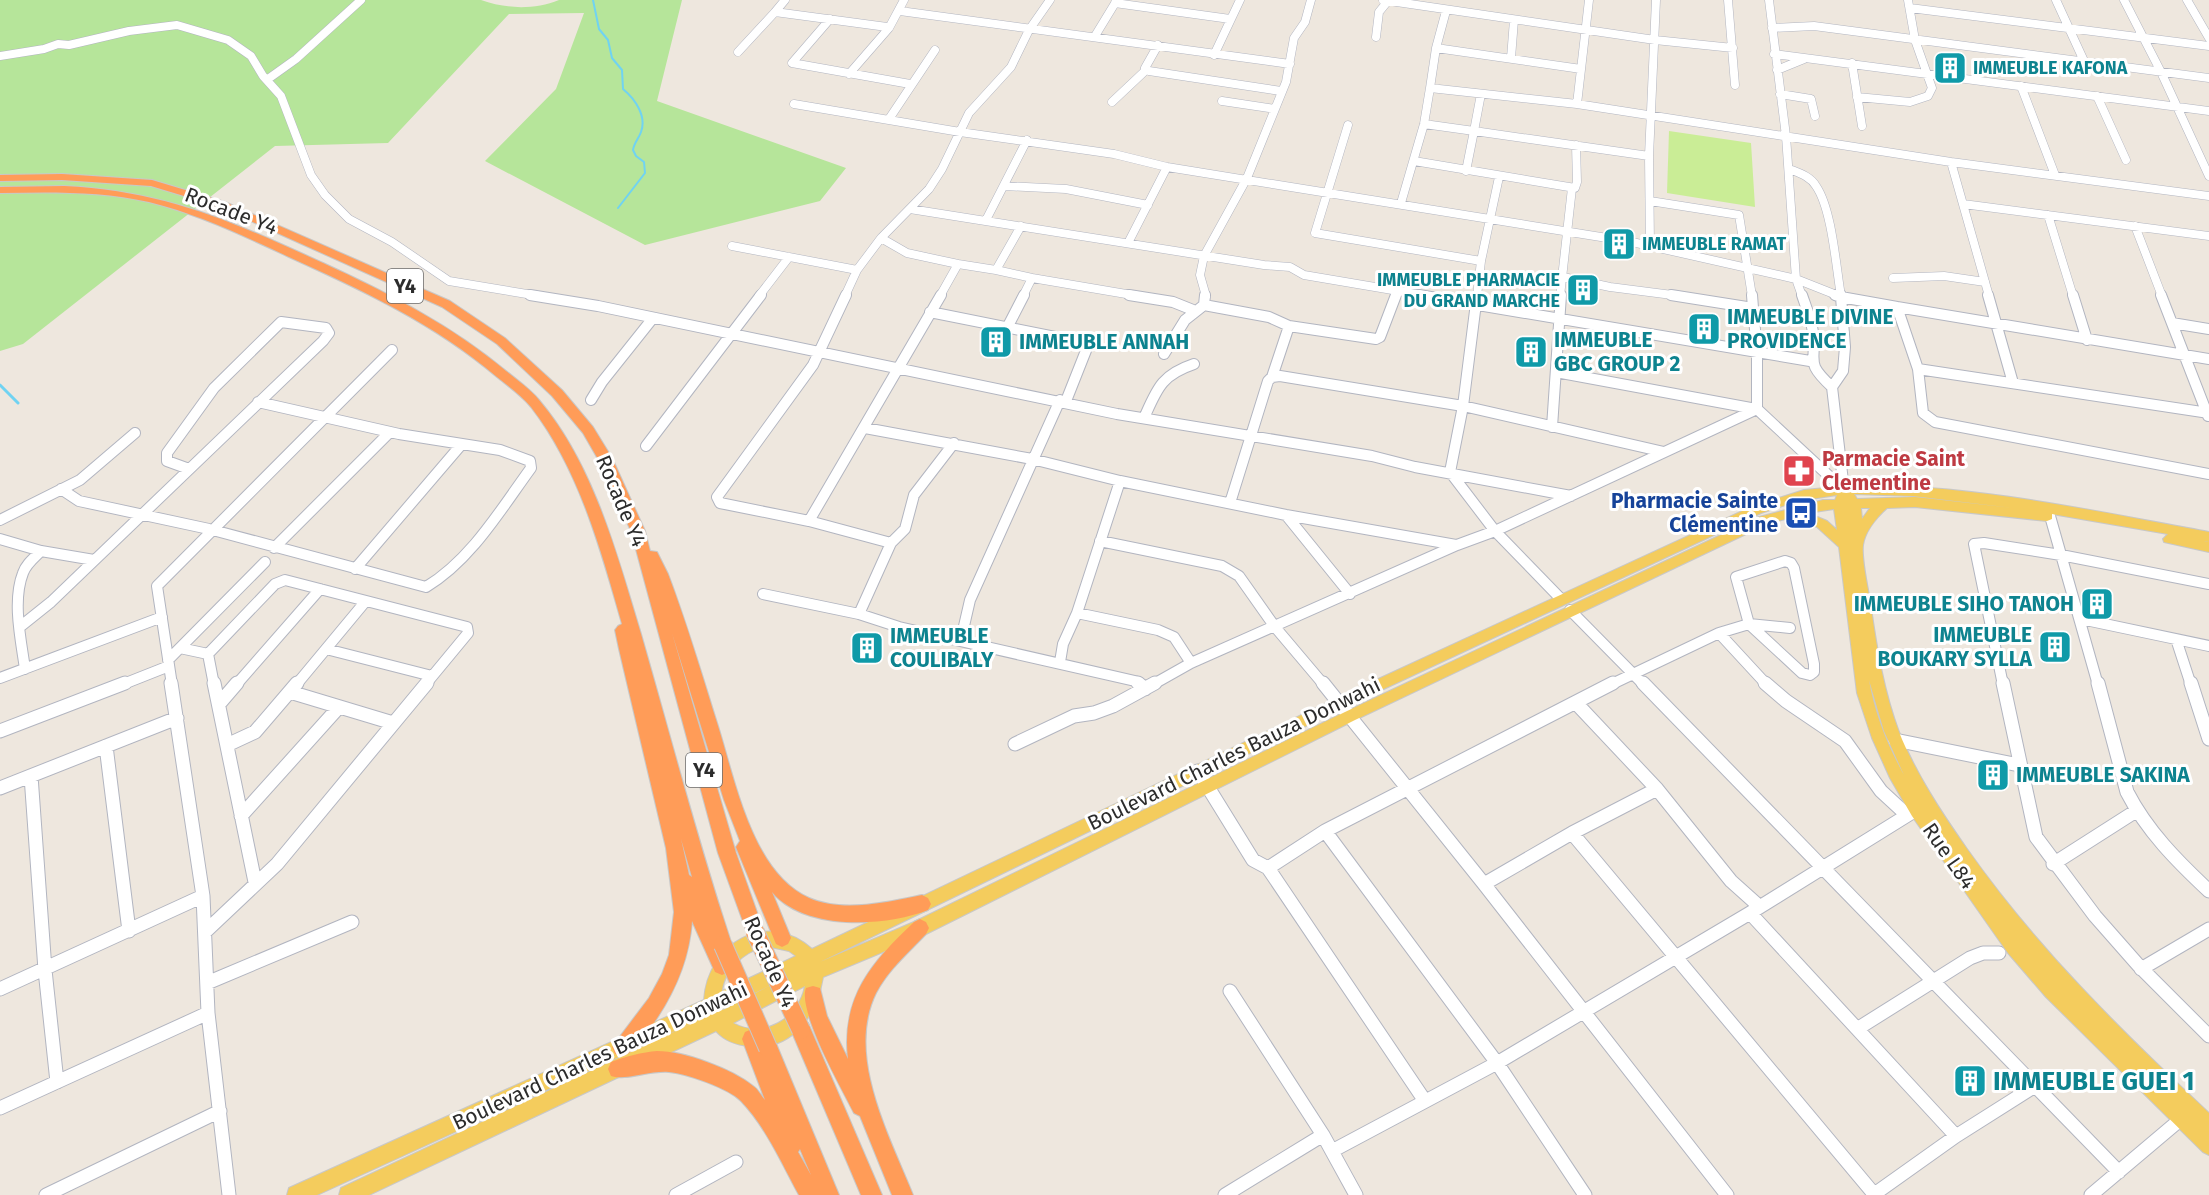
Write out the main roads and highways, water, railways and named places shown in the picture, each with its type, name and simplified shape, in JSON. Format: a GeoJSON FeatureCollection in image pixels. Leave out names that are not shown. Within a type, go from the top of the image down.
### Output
{"type":"FeatureCollection","features":[{"type":"Feature","properties":{"kind":"highway","name":"Rocade Y4"},"geometry":{"type":"LineString","coordinates":[[0,178],[107,179],[152,183],[221,204],[446,304],[501,341],[558,393],[588,430],[604,458],[638,531],[727,853],[755,932],[801,1030],[872,1195]]}},
{"type":"Feature","properties":{"kind":"highway","name":"Rocade Y4"},"geometry":{"type":"LineString","coordinates":[[0,190],[62,189],[130,195],[209,217],[336,274],[425,320],[481,355],[534,403],[575,465],[600,526],[648,684],[698,871],[723,945],[760,1043],[829,1195]]}},
{"type":"Feature","properties":{"kind":"highway"},"geometry":{"type":"LineString","coordinates":[[638,531],[657,566],[672,608],[748,860],[782,938]]}},
{"type":"Feature","properties":{"kind":"highway"},"geometry":{"type":"LineString","coordinates":[[611,562],[631,674],[678,860],[702,925],[722,966]]}},
{"type":"Feature","properties":{"kind":"highway"},"geometry":{"type":"LineString","coordinates":[[736,816],[761,864],[779,889],[802,904],[830,911],[860,912],[884,912],[922,904]]}},
{"type":"Feature","properties":{"kind":"highway"},"geometry":{"type":"LineString","coordinates":[[622,1047],[648,1017],[678,957],[683,928],[678,860]]}},
{"type":"Feature","properties":{"kind":"highway"},"geometry":{"type":"LineString","coordinates":[[875,1136],[862,1085],[855,1041],[860,1011],[883,965],[920,928]]}},
{"type":"Feature","properties":{"kind":"highway"},"geometry":{"type":"LineString","coordinates":[[813,995],[818,1018],[903,1195]]}},
{"type":"Feature","properties":{"kind":"highway"},"geometry":{"type":"LineString","coordinates":[[760,1043],[810,1195]]}},
{"type":"Feature","properties":{"kind":"highway"},"geometry":{"type":"LineString","coordinates":[[618,1069],[656,1061],[678,1063],[715,1076],[747,1093],[774,1130],[810,1195]]}},
{"type":"Feature","properties":{"kind":"main road","name":"Boulevard Charles Bauza Donwahi"},"geometry":{"type":"LineString","coordinates":[[1565,605],[1764,520],[1846,499],[1907,491],[2025,503],[2209,537]]}},
{"type":"Feature","properties":{"kind":"main road","name":"Boulevard Charles Bauza Donwahi"},"geometry":{"type":"LineString","coordinates":[[348,1195],[618,1069],[716,1013],[812,965],[922,904],[1198,771],[1345,710],[1565,605],[1756,510],[1802,495],[1884,503],[1915,502],[2050,516],[2209,547]]}},
{"type":"Feature","properties":{"kind":"main road","name":"Rue L84"},"geometry":{"type":"LineString","coordinates":[[1846,499],[1864,693],[1879,738],[1912,813],[2037,973],[2124,1065],[2208,1143]]}},
{"type":"Feature","properties":{"kind":"main road"},"geometry":{"type":"LineString","coordinates":[[1851,545],[1870,516],[1884,503]]}},
{"type":"Feature","properties":{"kind":"main road"},"geometry":{"type":"LineString","coordinates":[[1791,512],[1822,524],[1851,545],[1877,681],[1894,740],[1931,809],[1980,882],[2066,986],[2123,1044],[2209,1125]]}},
{"type":"Feature","properties":{"kind":"main road","name":"Boulevard Charles Bauza Donwahi"},"geometry":{"type":"LineString","coordinates":[[812,965],[920,928],[1207,787],[1345,710]]}},
{"type":"Feature","properties":{"kind":"main road"},"geometry":{"type":"LineString","coordinates":[[766,938],[782,938],[793,942],[812,965],[813,995],[806,1010],[796,1022],[760,1043],[727,1030],[716,1013],[714,985],[722,966],[734,952],[749,943],[766,938]]}},
{"type":"Feature","properties":{"kind":"main road","name":"Boulevard Charles Bauza Donwahi"},"geometry":{"type":"LineString","coordinates":[[296,1195],[622,1047],[716,1013]]}},
{"type":"Feature","properties":{"kind":"waterway"},"geometry":{"type":"LineString","coordinates":[[593,0],[599,29],[608,40],[612,58],[622,70],[623,89],[636,103],[642,120],[641,132],[633,150],[636,156],[644,162],[645,173],[618,208]]}},
{"type":"Feature","properties":{"kind":"waterway"},"geometry":{"type":"LineString","coordinates":[[0,385],[18,403]]}},
{"type":"Feature","properties":{"kind":"place","name":"IMMEUBLE KAFONA"},"geometry":{"type":"Point","coordinates":[1950,68]}},
{"type":"Feature","properties":{"kind":"place","name":"IMMEUBLE RAMAT"},"geometry":{"type":"Point","coordinates":[1619,244]}},
{"type":"Feature","properties":{"kind":"place","name":"IMMEUBLE PHARMACIE DU GRAND MARCHE"},"geometry":{"type":"Point","coordinates":[1583,290]}},
{"type":"Feature","properties":{"kind":"place","name":"IMMEUBLE DIVINE PROVIDENCE"},"geometry":{"type":"Point","coordinates":[1704,329]}},
{"type":"Feature","properties":{"kind":"place","name":"IMMEUBLE ANNAH"},"geometry":{"type":"Point","coordinates":[996,342]}},
{"type":"Feature","properties":{"kind":"place","name":"IMMEUBLE GBC GROUP 2"},"geometry":{"type":"Point","coordinates":[1531,352]}},
{"type":"Feature","properties":{"kind":"place","name":"Parmacie Saint Clementine"},"geometry":{"type":"Point","coordinates":[1799,471]}},
{"type":"Feature","properties":{"kind":"place","name":"Pharmacie Sainte Clémentine"},"geometry":{"type":"Point","coordinates":[1801,513]}},
{"type":"Feature","properties":{"kind":"place","name":"IMMEUBLE SIHO TANOH"},"geometry":{"type":"Point","coordinates":[2097,604]}},
{"type":"Feature","properties":{"kind":"place","name":"IMMEUBLE BOUKARY SYLLA"},"geometry":{"type":"Point","coordinates":[2055,647]}},
{"type":"Feature","properties":{"kind":"place","name":"IMMEUBLE COULIBALY"},"geometry":{"type":"Point","coordinates":[867,648]}},
{"type":"Feature","properties":{"kind":"place","name":"IMMEUBLE SAKINA"},"geometry":{"type":"Point","coordinates":[1993,775]}},
{"type":"Feature","properties":{"kind":"place","name":"IMMEUBLE GUEI 1"},"geometry":{"type":"Point","coordinates":[1970,1081]}}]}
